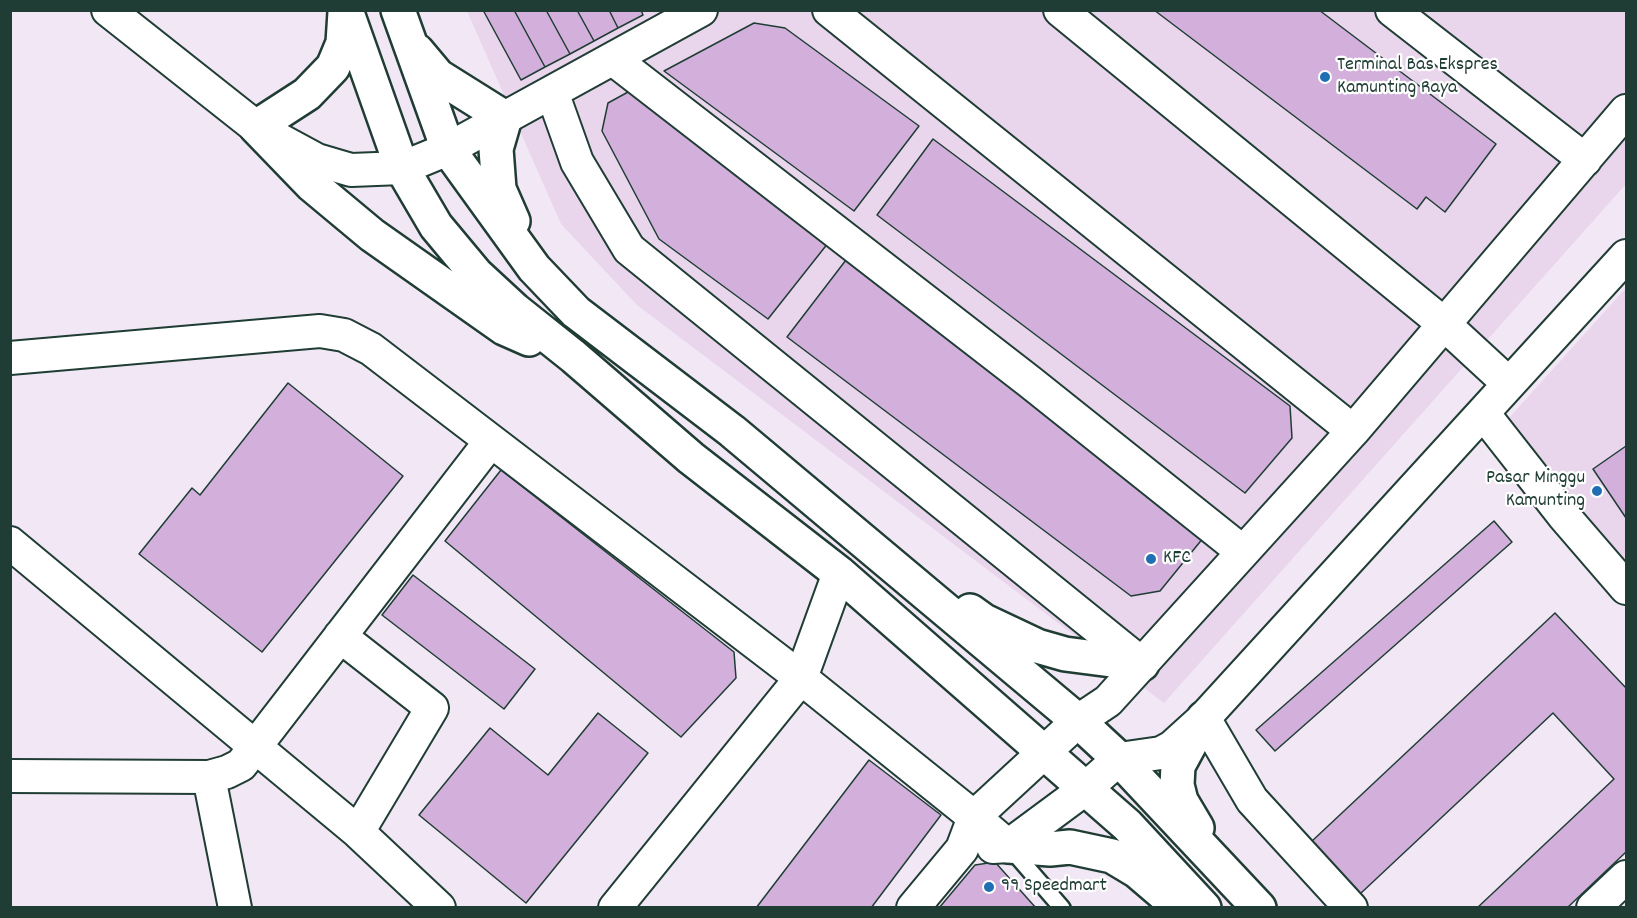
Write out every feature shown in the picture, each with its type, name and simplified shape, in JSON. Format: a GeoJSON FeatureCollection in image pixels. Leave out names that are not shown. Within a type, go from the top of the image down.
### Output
{"type":"FeatureCollection","features":[{"type":"Feature","properties":{"kind":"main road"},"geometry":{"type":"LineString","coordinates":[[346,10],[343,43],[333,67],[307,94],[255,127],[312,185],[372,235],[429,278],[504,328],[574,357]]}},
{"type":"Feature","properties":{"kind":"main road"},"geometry":{"type":"LineString","coordinates":[[346,10],[402,168],[436,226],[476,274],[515,310],[574,357],[691,458],[839,573],[1127,825],[1204,908]]}},
{"type":"Feature","properties":{"kind":"main road"},"geometry":{"type":"LineString","coordinates":[[403,26],[438,76],[505,118],[496,149],[499,189],[534,268]]}},
{"type":"Feature","properties":{"kind":"main road"},"geometry":{"type":"LineString","coordinates":[[403,26],[448,149],[534,268],[576,312],[732,430],[1078,721],[1119,759],[1259,908]]}},
{"type":"Feature","properties":{"kind":"main road"},"geometry":{"type":"LineString","coordinates":[[814,500],[984,621],[1037,646],[1065,654],[1142,664]]}},
{"type":"Feature","properties":{"kind":"main road"},"geometry":{"type":"LineString","coordinates":[[1204,718],[1178,766],[1177,785],[1181,801],[1217,862]]}},
{"type":"Feature","properties":{"kind":"main road"},"geometry":{"type":"LineString","coordinates":[[1008,846],[1050,849],[1070,847],[1112,856],[1137,871],[1179,908]]}},
{"type":"Feature","properties":{"kind":"street"},"geometry":{"type":"LineString","coordinates":[[108,10],[255,127],[317,160],[351,170],[402,168],[448,149],[701,10]]}},
{"type":"Feature","properties":{"kind":"street"},"geometry":{"type":"LineString","coordinates":[[829,10],[1353,431]]}},
{"type":"Feature","properties":{"kind":"street"},"geometry":{"type":"LineString","coordinates":[[1060,10],[1444,324],[1509,384]]}},
{"type":"Feature","properties":{"kind":"street"},"geometry":{"type":"LineString","coordinates":[[1392,10],[1585,160]]}},
{"type":"Feature","properties":{"kind":"street"},"geometry":{"type":"LineString","coordinates":[[612,59],[1030,382],[1243,552]]}},
{"type":"Feature","properties":{"kind":"street"},"geometry":{"type":"LineString","coordinates":[[552,92],[577,162],[629,249],[1142,664]]}},
{"type":"Feature","properties":{"kind":"street"},"geometry":{"type":"LineString","coordinates":[[913,908],[962,849],[974,817],[1078,721],[1108,701],[1353,431],[1626,111]]}},
{"type":"Feature","properties":{"kind":"street"},"geometry":{"type":"LineString","coordinates":[[962,849],[1008,846],[1084,789],[1119,759],[1161,753],[1172,747],[1204,718],[1626,256]]}},
{"type":"Feature","properties":{"kind":"street"},"geometry":{"type":"LineString","coordinates":[[10,358],[309,332],[344,335],[371,349],[801,678],[1008,846]]}},
{"type":"Feature","properties":{"kind":"street"},"geometry":{"type":"LineString","coordinates":[[1483,413],[1563,515],[1626,588]]}},
{"type":"Feature","properties":{"kind":"street"},"geometry":{"type":"LineString","coordinates":[[10,776],[209,777],[241,765],[490,442]]}},
{"type":"Feature","properties":{"kind":"street"},"geometry":{"type":"LineString","coordinates":[[10,543],[358,832],[439,908]]}},
{"type":"Feature","properties":{"kind":"street"},"geometry":{"type":"LineString","coordinates":[[615,908],[801,678],[839,573]]}},
{"type":"Feature","properties":{"kind":"street"},"geometry":{"type":"LineString","coordinates":[[340,636],[432,708],[358,832]]}},
{"type":"Feature","properties":{"kind":"street"},"geometry":{"type":"LineString","coordinates":[[1204,718],[1252,800],[1351,908]]}},
{"type":"Feature","properties":{"kind":"street"},"geometry":{"type":"LineString","coordinates":[[209,777],[235,908]]}},
{"type":"Feature","properties":{"kind":"street"},"geometry":{"type":"LineString","coordinates":[[1593,908],[1626,877]]}},
{"type":"Feature","properties":{"kind":"lane"},"geometry":{"type":"LineString","coordinates":[[1008,846],[1062,908]]}},
{"type":"Feature","properties":{"kind":"shaded area"},"geometry":{"type":"Polygon","coordinates":[[[467,11],[1626,11],[1626,184],[1164,703],[637,305],[561,224],[467,11]]]}},
{"type":"Feature","properties":{"kind":"shaded area","name":"Pasar Minggu Kamunting"},"geometry":{"type":"Polygon","coordinates":[[[1626,288],[1626,564],[1509,418],[1626,288]]]}},
{"type":"Feature","properties":{"kind":"building"},"geometry":{"type":"Polygon","coordinates":[[[483,10],[514,10],[545,67],[521,80],[483,10]]]}},
{"type":"Feature","properties":{"kind":"building"},"geometry":{"type":"Polygon","coordinates":[[[514,10],[546,10],[570,54],[545,67],[514,10]]]}},
{"type":"Feature","properties":{"kind":"building"},"geometry":{"type":"Polygon","coordinates":[[[546,10],[577,10],[594,41],[570,54],[546,10]]]}},
{"type":"Feature","properties":{"kind":"building"},"geometry":{"type":"Polygon","coordinates":[[[577,10],[609,10],[618,28],[594,41],[577,10]]]}},
{"type":"Feature","properties":{"kind":"building"},"geometry":{"type":"Polygon","coordinates":[[[609,10],[641,10],[643,15],[618,28],[609,10]]]}},
{"type":"Feature","properties":{"kind":"building","name":"Terminal Bas Ekspres Kamunting Raya"},"geometry":{"type":"Polygon","coordinates":[[[1154,10],[1319,10],[1496,144],[1445,212],[1426,197],[1417,209],[1154,10]]]}},
{"type":"Feature","properties":{"kind":"building"},"geometry":{"type":"Polygon","coordinates":[[[754,23],[785,28],[919,126],[854,211],[664,71],[754,23]]]}},
{"type":"Feature","properties":{"kind":"building"},"geometry":{"type":"Polygon","coordinates":[[[639,86],[836,233],[768,319],[659,239],[602,131],[608,103],[639,86]]]}},
{"type":"Feature","properties":{"kind":"building"},"geometry":{"type":"Polygon","coordinates":[[[933,139],[1290,406],[1292,438],[1245,493],[877,215],[933,139]]]}},
{"type":"Feature","properties":{"kind":"building"},"geometry":{"type":"Polygon","coordinates":[[[846,260],[1208,532],[1160,591],[1131,596],[787,337],[846,260]]]}},
{"type":"Feature","properties":{"kind":"building"},"geometry":{"type":"Polygon","coordinates":[[[288,383],[403,476],[262,652],[139,554],[192,488],[200,495],[288,383]]]}},
{"type":"Feature","properties":{"kind":"building"},"geometry":{"type":"Polygon","coordinates":[[[1626,446],[1626,518],[1593,469],[1626,446]]]}},
{"type":"Feature","properties":{"kind":"building"},"geometry":{"type":"Polygon","coordinates":[[[501,470],[734,652],[736,678],[681,737],[445,541],[501,470]]]}},
{"type":"Feature","properties":{"kind":"building"},"geometry":{"type":"Polygon","coordinates":[[[1494,521],[1512,542],[1275,751],[1256,730],[1494,521]]]}},
{"type":"Feature","properties":{"kind":"building"},"geometry":{"type":"Polygon","coordinates":[[[413,575],[535,669],[504,709],[382,615],[413,575]]]}},
{"type":"Feature","properties":{"kind":"building"},"geometry":{"type":"Polygon","coordinates":[[[1555,613],[1626,688],[1626,852],[1567,908],[1477,908],[1614,779],[1553,713],[1360,894],[1311,842],[1555,613]]]}},
{"type":"Feature","properties":{"kind":"building"},"geometry":{"type":"Polygon","coordinates":[[[598,713],[648,753],[526,903],[419,815],[490,728],[548,775],[598,713]]]}},
{"type":"Feature","properties":{"kind":"building"},"geometry":{"type":"Polygon","coordinates":[[[869,760],[941,815],[871,908],[756,908],[869,760]]]}},
{"type":"Feature","properties":{"kind":"building"},"geometry":{"type":"Polygon","coordinates":[[[995,862],[1036,908],[939,908],[975,865],[995,862]]]}},
{"type":"Feature","properties":{"kind":"place","name":"Terminal Bas Ekspres Kamunting Raya"},"geometry":{"type":"Point","coordinates":[1325,77]}},
{"type":"Feature","properties":{"kind":"place","name":"Pasar Minggu Kamunting"},"geometry":{"type":"Point","coordinates":[1597,491]}},
{"type":"Feature","properties":{"kind":"place","name":"KFC"},"geometry":{"type":"Point","coordinates":[1151,559]}},
{"type":"Feature","properties":{"kind":"place","name":"99 Speedmart"},"geometry":{"type":"Point","coordinates":[989,887]}}]}
